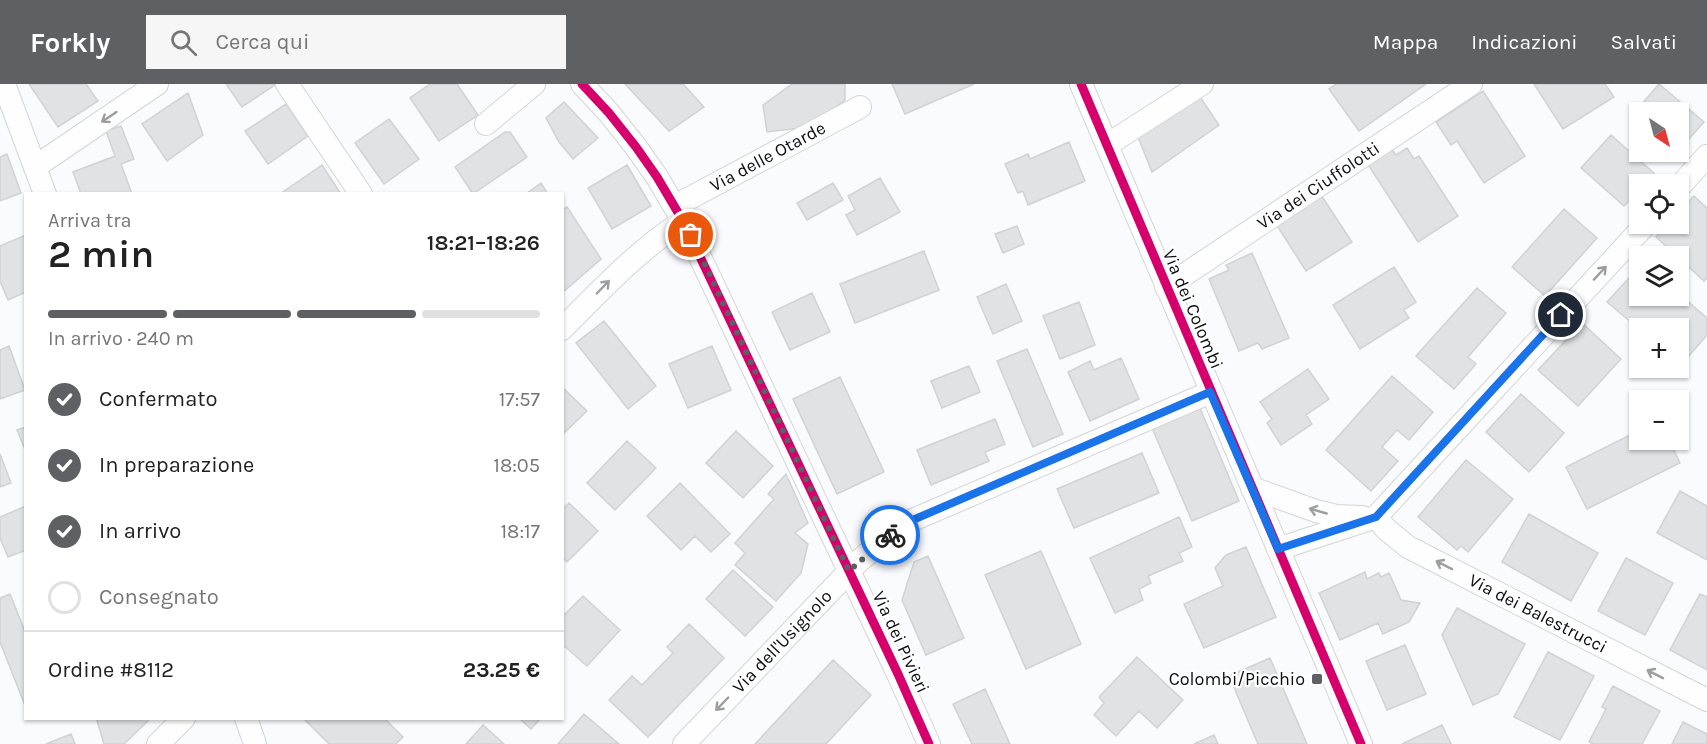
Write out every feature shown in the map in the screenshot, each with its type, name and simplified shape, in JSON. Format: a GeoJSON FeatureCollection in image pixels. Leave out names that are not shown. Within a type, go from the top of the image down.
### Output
{"type":"FeatureCollection","features":[{"type":"Feature","properties":{"kind":"street"},"geometry":{"type":"LineString","coordinates":[[4,84],[10,129],[35,167],[44,192]]}},
{"type":"Feature","properties":{"kind":"street"},"geometry":{"type":"LineString","coordinates":[[35,167],[158,84]]}},
{"type":"Feature","properties":{"kind":"street"},"geometry":{"type":"LineString","coordinates":[[286,84],[360,192]]}},
{"type":"Feature","properties":{"kind":"street"},"geometry":{"type":"LineString","coordinates":[[486,124],[534,84]]}},
{"type":"Feature","properties":{"kind":"street","name":"Via dei Pivieri"},"geometry":{"type":"LineString","coordinates":[[582,84],[636,147],[679,213],[929,744]]}},
{"type":"Feature","properties":{"kind":"street","name":"Via dei Colombi"},"geometry":{"type":"LineString","coordinates":[[1081,84],[1361,744]]}},
{"type":"Feature","properties":{"kind":"street"},"geometry":{"type":"LineString","coordinates":[[1107,145],[1202,84]]}},
{"type":"Feature","properties":{"kind":"street","name":"Via dei Ciuffolotti"},"geometry":{"type":"LineString","coordinates":[[1166,287],[1471,84]]}},
{"type":"Feature","properties":{"kind":"street","name":"Via delle Otarde"},"geometry":{"type":"LineString","coordinates":[[564,327],[627,264],[656,239],[679,213],[860,107]]}},
{"type":"Feature","properties":{"kind":"street"},"geometry":{"type":"LineString","coordinates":[[1689,176],[1707,156]]}},
{"type":"Feature","properties":{"kind":"street"},"geometry":{"type":"LineString","coordinates":[[1278,549],[1376,517],[1637,234]]}},
{"type":"Feature","properties":{"kind":"street","name":"Via dell'Usignolo"},"geometry":{"type":"LineString","coordinates":[[684,744],[849,571],[885,539],[915,519],[1210,392]]}},
{"type":"Feature","properties":{"kind":"street"},"geometry":{"type":"LineString","coordinates":[[1252,488],[1316,512],[1336,516],[1376,517]]}},
{"type":"Feature","properties":{"kind":"street","name":"Via dei Balestrucci"},"geometry":{"type":"LineString","coordinates":[[1376,517],[1386,529],[1408,547],[1707,700]]}},
{"type":"Feature","properties":{"kind":"street"},"geometry":{"type":"LineString","coordinates":[[158,744],[182,720]]}},
{"type":"Feature","properties":{"kind":"street"},"geometry":{"type":"LineString","coordinates":[[247,720],[255,744]]}},
{"type":"Feature","properties":{"kind":"building"},"geometry":{"type":"Polygon","coordinates":[[[29,84],[86,84],[98,101],[58,127],[29,84]]]}},
{"type":"Feature","properties":{"kind":"building"},"geometry":{"type":"Polygon","coordinates":[[[226,84],[274,84],[275,85],[242,107],[226,84]]]}},
{"type":"Feature","properties":{"kind":"building"},"geometry":{"type":"Polygon","coordinates":[[[430,84],[457,84],[478,115],[439,141],[410,98],[430,84]]]}},
{"type":"Feature","properties":{"kind":"building"},"geometry":{"type":"Polygon","coordinates":[[[625,84],[683,84],[704,107],[669,131],[625,84]]]}},
{"type":"Feature","properties":{"kind":"building"},"geometry":{"type":"Polygon","coordinates":[[[792,84],[845,84],[845,100],[809,127],[767,132],[763,105],[792,84]]]}},
{"type":"Feature","properties":{"kind":"building"},"geometry":{"type":"Polygon","coordinates":[[[892,84],[974,84],[905,114],[892,84]]]}},
{"type":"Feature","properties":{"kind":"building"},"geometry":{"type":"Polygon","coordinates":[[[1336,84],[1426,84],[1359,131],[1329,89],[1336,84]]]}},
{"type":"Feature","properties":{"kind":"building"},"geometry":{"type":"Polygon","coordinates":[[[1534,84],[1605,84],[1614,97],[1563,129],[1534,84]]]}},
{"type":"Feature","properties":{"kind":"building"},"geometry":{"type":"Polygon","coordinates":[[[1659,84],[1680,102],[1643,102],[1659,84]]]}},
{"type":"Feature","properties":{"kind":"building"},"geometry":{"type":"Polygon","coordinates":[[[1483,91],[1525,156],[1484,183],[1457,141],[1451,145],[1436,122],[1483,91]]]}},
{"type":"Feature","properties":{"kind":"building"},"geometry":{"type":"Polygon","coordinates":[[[188,93],[203,135],[167,161],[142,124],[188,93]]]}},
{"type":"Feature","properties":{"kind":"building"},"geometry":{"type":"Polygon","coordinates":[[[1200,97],[1219,125],[1152,172],[1138,137],[1200,97]]]}},
{"type":"Feature","properties":{"kind":"building"},"geometry":{"type":"Polygon","coordinates":[[[564,102],[598,138],[573,159],[559,142],[546,118],[564,102]]]}},
{"type":"Feature","properties":{"kind":"building"},"geometry":{"type":"Polygon","coordinates":[[[286,104],[308,136],[268,164],[245,131],[286,104]]]}},
{"type":"Feature","properties":{"kind":"building"},"geometry":{"type":"Polygon","coordinates":[[[1689,109],[1704,122],[1689,139],[1689,109]]]}},
{"type":"Feature","properties":{"kind":"building"},"geometry":{"type":"Polygon","coordinates":[[[389,119],[419,159],[384,184],[355,143],[389,119]]]}},
{"type":"Feature","properties":{"kind":"building"},"geometry":{"type":"Polygon","coordinates":[[[121,126],[134,159],[121,164],[131,192],[80,192],[73,172],[115,156],[106,131],[121,126]]]}},
{"type":"Feature","properties":{"kind":"building"},"geometry":{"type":"Polygon","coordinates":[[[505,132],[510,132],[527,157],[476,192],[472,192],[455,167],[505,132]]]}},
{"type":"Feature","properties":{"kind":"building"},"geometry":{"type":"Polygon","coordinates":[[[1611,135],[1629,151],[1629,162],[1642,162],[1654,173],[1629,174],[1629,201],[1624,206],[1581,168],[1611,135]]]}},
{"type":"Feature","properties":{"kind":"building"},"geometry":{"type":"Polygon","coordinates":[[[1069,142],[1085,181],[1028,205],[1023,191],[1018,193],[1005,164],[1028,154],[1030,159],[1069,142]]]}},
{"type":"Feature","properties":{"kind":"building"},"geometry":{"type":"Polygon","coordinates":[[[1391,148],[1396,155],[1407,148],[1414,159],[1419,156],[1458,216],[1418,242],[1367,163],[1391,148]]]}},
{"type":"Feature","properties":{"kind":"building"},"geometry":{"type":"Polygon","coordinates":[[[7,154],[21,193],[0,201],[0,157],[7,154]]]}},
{"type":"Feature","properties":{"kind":"building"},"geometry":{"type":"Polygon","coordinates":[[[322,165],[340,192],[283,192],[322,165]]]}},
{"type":"Feature","properties":{"kind":"building"},"geometry":{"type":"Polygon","coordinates":[[[627,165],[651,206],[612,229],[588,188],[627,165]]]}},
{"type":"Feature","properties":{"kind":"building"},"geometry":{"type":"Polygon","coordinates":[[[880,178],[900,212],[857,235],[846,215],[855,210],[848,196],[880,178]]]}},
{"type":"Feature","properties":{"kind":"building"},"geometry":{"type":"Polygon","coordinates":[[[541,183],[547,192],[529,192],[541,183]]]}},
{"type":"Feature","properties":{"kind":"building"},"geometry":{"type":"Polygon","coordinates":[[[833,183],[843,200],[807,220],[797,203],[833,183]]]}},
{"type":"Feature","properties":{"kind":"building"},"geometry":{"type":"Polygon","coordinates":[[[1321,195],[1352,242],[1306,271],[1276,224],[1321,195]]]}},
{"type":"Feature","properties":{"kind":"building"},"geometry":{"type":"Polygon","coordinates":[[[1694,196],[1707,208],[1707,278],[1704,281],[1689,267],[1689,246],[1666,246],[1656,237],[1659,234],[1689,234],[1689,201],[1694,196]]]}},
{"type":"Feature","properties":{"kind":"building"},"geometry":{"type":"Polygon","coordinates":[[[567,207],[601,259],[564,291],[564,209],[567,207]]]}},
{"type":"Feature","properties":{"kind":"building"},"geometry":{"type":"Polygon","coordinates":[[[1564,209],[1597,238],[1545,296],[1512,267],[1564,209]]]}},
{"type":"Feature","properties":{"kind":"building"},"geometry":{"type":"Polygon","coordinates":[[[1017,226],[1024,244],[1003,253],[995,234],[1017,226]]]}},
{"type":"Feature","properties":{"kind":"building"},"geometry":{"type":"Polygon","coordinates":[[[24,236],[24,293],[8,300],[0,281],[0,246],[24,236]]]}},
{"type":"Feature","properties":{"kind":"building"},"geometry":{"type":"Polygon","coordinates":[[[924,251],[939,290],[855,323],[840,284],[924,251]]]}},
{"type":"Feature","properties":{"kind":"building"},"geometry":{"type":"Polygon","coordinates":[[[1252,253],[1289,338],[1262,349],[1258,343],[1239,351],[1209,279],[1229,270],[1226,265],[1252,253]]]}},
{"type":"Feature","properties":{"kind":"building"},"geometry":{"type":"Polygon","coordinates":[[[1394,267],[1416,302],[1404,310],[1409,318],[1360,349],[1333,305],[1394,267]]]}},
{"type":"Feature","properties":{"kind":"building"},"geometry":{"type":"Polygon","coordinates":[[[1629,278],[1629,306],[1689,306],[1689,302],[1707,318],[1707,335],[1689,356],[1689,318],[1629,318],[1629,321],[1607,302],[1629,278]]]}},
{"type":"Feature","properties":{"kind":"building"},"geometry":{"type":"Polygon","coordinates":[[[1006,284],[1022,321],[993,334],[977,297],[1006,284]]]}},
{"type":"Feature","properties":{"kind":"building"},"geometry":{"type":"Polygon","coordinates":[[[1477,288],[1506,313],[1468,357],[1476,364],[1454,389],[1416,356],[1477,288]]]}},
{"type":"Feature","properties":{"kind":"building"},"geometry":{"type":"Polygon","coordinates":[[[812,293],[830,332],[790,350],[772,312],[812,293]]]}},
{"type":"Feature","properties":{"kind":"building"},"geometry":{"type":"Polygon","coordinates":[[[1079,302],[1095,345],[1060,359],[1043,316],[1079,302]]]}},
{"type":"Feature","properties":{"kind":"building"},"geometry":{"type":"Polygon","coordinates":[[[604,321],[656,386],[628,409],[576,343],[604,321]]]}},
{"type":"Feature","properties":{"kind":"building"},"geometry":{"type":"Polygon","coordinates":[[[1582,323],[1621,359],[1578,406],[1538,370],[1582,323]]]}},
{"type":"Feature","properties":{"kind":"building"},"geometry":{"type":"Polygon","coordinates":[[[9,346],[24,390],[0,399],[0,350],[9,346]]]}},
{"type":"Feature","properties":{"kind":"building"},"geometry":{"type":"Polygon","coordinates":[[[712,346],[731,390],[688,408],[669,364],[712,346]]]}},
{"type":"Feature","properties":{"kind":"building"},"geometry":{"type":"Polygon","coordinates":[[[1027,349],[1063,434],[1033,447],[997,361],[1027,349]]]}},
{"type":"Feature","properties":{"kind":"building"},"geometry":{"type":"Polygon","coordinates":[[[1121,358],[1139,399],[1090,421],[1068,372],[1090,361],[1094,370],[1121,358]]]}},
{"type":"Feature","properties":{"kind":"building"},"geometry":{"type":"Polygon","coordinates":[[[969,366],[980,392],[942,408],[931,381],[969,366]]]}},
{"type":"Feature","properties":{"kind":"building"},"geometry":{"type":"Polygon","coordinates":[[[1308,369],[1329,399],[1306,415],[1312,424],[1281,445],[1267,423],[1272,419],[1260,402],[1308,369]]]}},
{"type":"Feature","properties":{"kind":"building"},"geometry":{"type":"Polygon","coordinates":[[[1392,376],[1433,412],[1409,440],[1397,430],[1382,447],[1398,461],[1371,491],[1326,450],[1392,376]]]}},
{"type":"Feature","properties":{"kind":"building"},"geometry":{"type":"Polygon","coordinates":[[[840,377],[884,472],[837,494],[793,399],[840,377]]]}},
{"type":"Feature","properties":{"kind":"building"},"geometry":{"type":"Polygon","coordinates":[[[564,389],[587,411],[564,433],[564,389]]]}},
{"type":"Feature","properties":{"kind":"building"},"geometry":{"type":"Polygon","coordinates":[[[1521,394],[1564,433],[1529,472],[1486,432],[1521,394]]]}},
{"type":"Feature","properties":{"kind":"building"},"geometry":{"type":"Polygon","coordinates":[[[1200,408],[1239,501],[1192,521],[1152,428],[1200,408]]]}},
{"type":"Feature","properties":{"kind":"building"},"geometry":{"type":"Polygon","coordinates":[[[995,419],[1005,444],[985,452],[989,461],[931,485],[917,450],[995,419]]]}},
{"type":"Feature","properties":{"kind":"building"},"geometry":{"type":"Polygon","coordinates":[[[24,428],[24,447],[17,430],[24,428]]]}},
{"type":"Feature","properties":{"kind":"building"},"geometry":{"type":"Polygon","coordinates":[[[736,431],[773,466],[743,498],[706,463],[736,431]]]}},
{"type":"Feature","properties":{"kind":"building"},"geometry":{"type":"Polygon","coordinates":[[[1629,436],[1629,450],[1674,450],[1680,463],[1587,509],[1566,467],[1629,436]]]}},
{"type":"Feature","properties":{"kind":"building"},"geometry":{"type":"Polygon","coordinates":[[[627,441],[656,468],[615,510],[587,483],[627,441]]]}},
{"type":"Feature","properties":{"kind":"building"},"geometry":{"type":"Polygon","coordinates":[[[1142,453],[1159,493],[1074,528],[1057,489],[1142,453]]]}},
{"type":"Feature","properties":{"kind":"building"},"geometry":{"type":"Polygon","coordinates":[[[0,454],[11,483],[0,487],[0,454]]]}},
{"type":"Feature","properties":{"kind":"building"},"geometry":{"type":"Polygon","coordinates":[[[1466,460],[1513,499],[1468,552],[1461,546],[1457,550],[1418,517],[1466,460]]]}},
{"type":"Feature","properties":{"kind":"building"},"geometry":{"type":"Polygon","coordinates":[[[786,474],[808,523],[795,533],[808,544],[801,573],[776,601],[735,565],[745,553],[735,543],[774,499],[768,494],[786,474]]]}},
{"type":"Feature","properties":{"kind":"building"},"geometry":{"type":"Polygon","coordinates":[[[680,483],[730,534],[711,552],[695,536],[681,550],[647,516],[680,483]]]}},
{"type":"Feature","properties":{"kind":"building"},"geometry":{"type":"Polygon","coordinates":[[[1680,491],[1707,506],[1707,560],[1657,533],[1680,491]]]}},
{"type":"Feature","properties":{"kind":"building"},"geometry":{"type":"Polygon","coordinates":[[[569,503],[598,531],[567,562],[564,559],[564,508],[569,503]]]}},
{"type":"Feature","properties":{"kind":"building"},"geometry":{"type":"Polygon","coordinates":[[[24,507],[24,551],[8,557],[0,538],[0,517],[24,507]]]}},
{"type":"Feature","properties":{"kind":"building"},"geometry":{"type":"Polygon","coordinates":[[[1529,514],[1598,553],[1571,601],[1502,562],[1529,514]]]}},
{"type":"Feature","properties":{"kind":"building"},"geometry":{"type":"Polygon","coordinates":[[[1179,517],[1192,547],[1179,553],[1183,561],[1148,576],[1151,583],[1139,589],[1143,600],[1115,613],[1090,558],[1179,517]]]}},
{"type":"Feature","properties":{"kind":"building"},"geometry":{"type":"Polygon","coordinates":[[[1246,547],[1276,617],[1204,648],[1184,604],[1223,586],[1215,568],[1226,555],[1246,547]]]}},
{"type":"Feature","properties":{"kind":"building"},"geometry":{"type":"Polygon","coordinates":[[[1041,551],[1081,644],[1026,669],[985,575],[1041,551]]]}},
{"type":"Feature","properties":{"kind":"building"},"geometry":{"type":"Polygon","coordinates":[[[928,556],[964,638],[926,655],[902,600],[914,562],[928,556]]]}},
{"type":"Feature","properties":{"kind":"building"},"geometry":{"type":"Polygon","coordinates":[[[1626,558],[1673,583],[1645,635],[1598,611],[1626,558]]]}},
{"type":"Feature","properties":{"kind":"building"},"geometry":{"type":"Polygon","coordinates":[[[733,570],[773,607],[745,636],[706,599],[733,570]]]}},
{"type":"Feature","properties":{"kind":"building"},"geometry":{"type":"Polygon","coordinates":[[[1365,572],[1367,579],[1379,573],[1381,577],[1389,573],[1401,600],[1420,603],[1409,622],[1383,634],[1378,623],[1340,640],[1319,593],[1365,572]]]}},
{"type":"Feature","properties":{"kind":"building"},"geometry":{"type":"Polygon","coordinates":[[[10,594],[24,629],[24,703],[0,642],[0,598],[10,594]]]}},
{"type":"Feature","properties":{"kind":"building"},"geometry":{"type":"Polygon","coordinates":[[[1700,594],[1707,597],[1707,670],[1670,650],[1700,594]]]}},
{"type":"Feature","properties":{"kind":"building"},"geometry":{"type":"Polygon","coordinates":[[[583,596],[620,630],[587,666],[564,646],[564,615],[583,596]]]}},
{"type":"Feature","properties":{"kind":"building"},"geometry":{"type":"Polygon","coordinates":[[[1457,608],[1525,644],[1498,694],[1473,705],[1442,635],[1457,608]]]}},
{"type":"Feature","properties":{"kind":"building"},"geometry":{"type":"Polygon","coordinates":[[[689,624],[724,658],[648,737],[609,700],[632,676],[642,685],[673,653],[667,647],[689,624]]]}},
{"type":"Feature","properties":{"kind":"building"},"geometry":{"type":"Polygon","coordinates":[[[1405,645],[1426,694],[1387,710],[1366,661],[1405,645]]]}},
{"type":"Feature","properties":{"kind":"building"},"geometry":{"type":"Polygon","coordinates":[[[1548,652],[1594,676],[1560,740],[1514,717],[1548,652]]]}},
{"type":"Feature","properties":{"kind":"building"},"geometry":{"type":"Polygon","coordinates":[[[1137,657],[1183,700],[1157,728],[1139,711],[1116,736],[1094,715],[1104,703],[1099,697],[1137,657]]]}},
{"type":"Feature","properties":{"kind":"building"},"geometry":{"type":"Polygon","coordinates":[[[1270,658],[1307,744],[1258,744],[1229,676],[1270,658]]]}},
{"type":"Feature","properties":{"kind":"building"},"geometry":{"type":"Polygon","coordinates":[[[833,660],[871,695],[826,744],[755,744],[833,660]]]}},
{"type":"Feature","properties":{"kind":"building"},"geometry":{"type":"Polygon","coordinates":[[[1613,686],[1660,711],[1642,744],[1593,744],[1589,742],[1606,709],[1602,707],[1613,686]]]}},
{"type":"Feature","properties":{"kind":"building"},"geometry":{"type":"Polygon","coordinates":[[[985,689],[1010,744],[972,744],[953,704],[985,689]]]}},
{"type":"Feature","properties":{"kind":"building"},"geometry":{"type":"Polygon","coordinates":[[[584,714],[619,744],[558,744],[584,714]]]}},
{"type":"Feature","properties":{"kind":"building"},"geometry":{"type":"Polygon","coordinates":[[[149,720],[124,744],[104,744],[97,721],[149,720]]]}},
{"type":"Feature","properties":{"kind":"building"},"geometry":{"type":"Polygon","coordinates":[[[305,720],[386,720],[403,737],[396,744],[329,744],[305,720]]]}},
{"type":"Feature","properties":{"kind":"building"},"geometry":{"type":"Polygon","coordinates":[[[521,720],[539,720],[531,729],[521,720]]]}},
{"type":"Feature","properties":{"kind":"building"},"geometry":{"type":"Polygon","coordinates":[[[1683,722],[1707,734],[1707,744],[1672,744],[1683,722]]]}},
{"type":"Feature","properties":{"kind":"building"},"geometry":{"type":"Polygon","coordinates":[[[483,725],[504,744],[466,744],[483,725]]]}},
{"type":"Feature","properties":{"kind":"building"},"geometry":{"type":"Polygon","coordinates":[[[1442,725],[1451,744],[1402,744],[1442,725]]]}},
{"type":"Feature","properties":{"kind":"building"},"geometry":{"type":"Polygon","coordinates":[[[71,734],[75,744],[46,744],[71,734]]]}},
{"type":"Feature","properties":{"kind":"building"},"geometry":{"type":"Polygon","coordinates":[[[1214,735],[1218,744],[1194,744],[1214,735]]]}},
{"type":"Feature","properties":{"kind":"cycle path"},"geometry":{"type":"LineString","coordinates":[[582,84],[636,147],[683,221],[929,744]]}},
{"type":"Feature","properties":{"kind":"cycle path"},"geometry":{"type":"LineString","coordinates":[[1081,84],[1361,744]]}},
{"type":"Feature","properties":{"kind":"way so far"},"geometry":{"type":"LineString","coordinates":[[691,235],[849,571],[890,535]]}},
{"type":"Feature","properties":{"kind":"place","name":"Colombi/Picchio"},"geometry":{"type":"Point","coordinates":[1317,679]}},
{"type":"Feature","properties":{"kind":"route"},"geometry":{"type":"LineString","coordinates":[[890,535],[915,519],[1210,392],[1278,549],[1376,517],[1561,315]]}}]}
